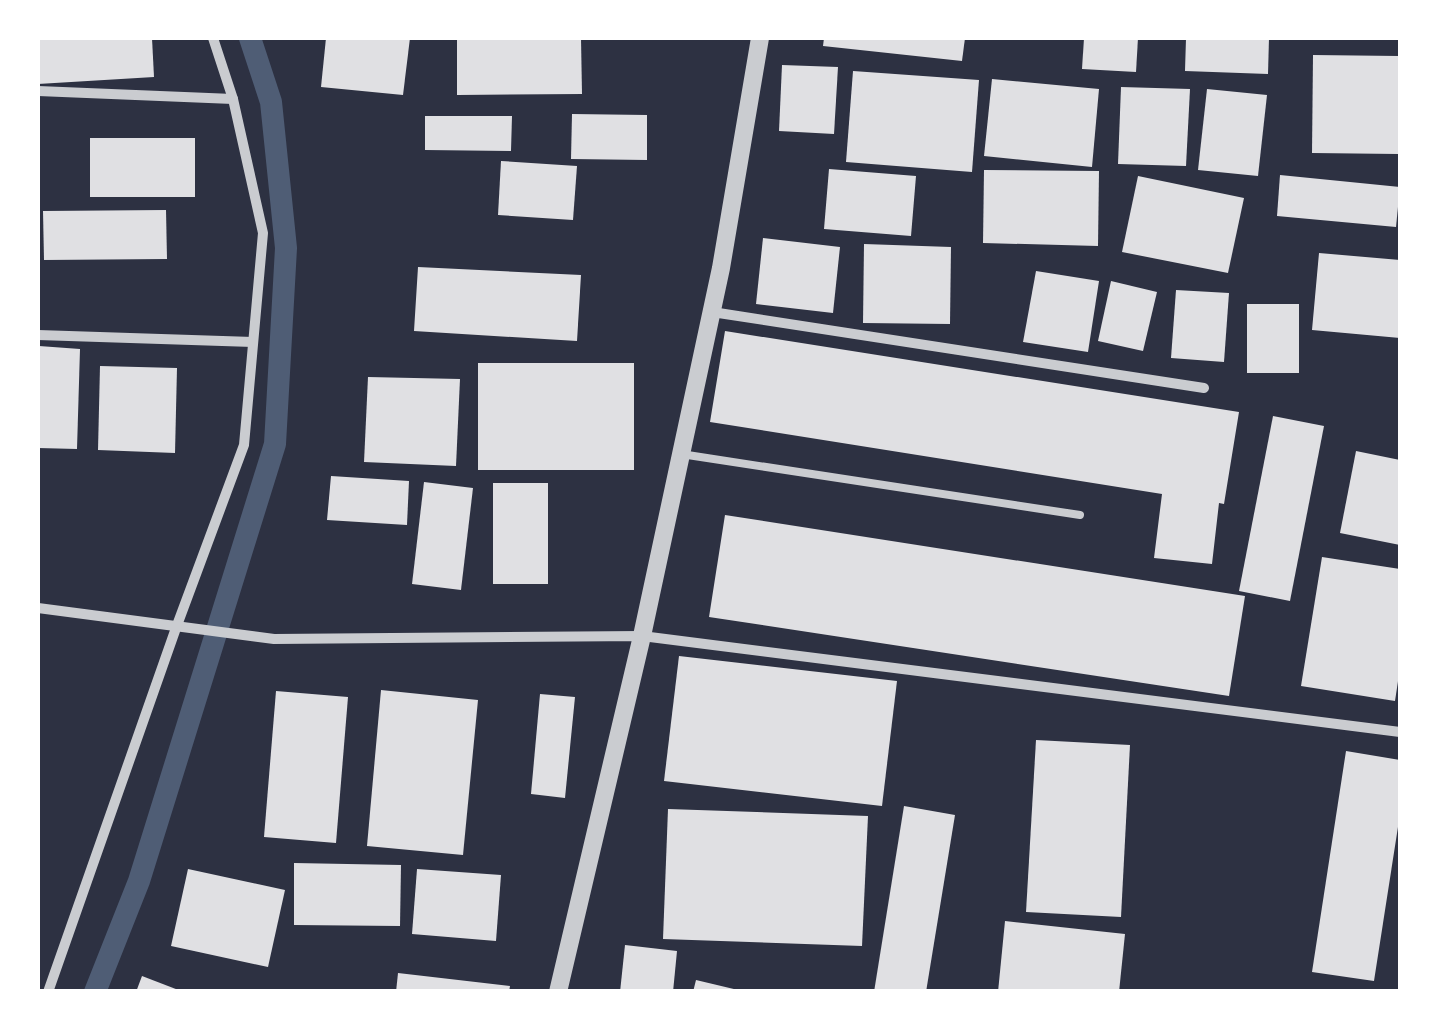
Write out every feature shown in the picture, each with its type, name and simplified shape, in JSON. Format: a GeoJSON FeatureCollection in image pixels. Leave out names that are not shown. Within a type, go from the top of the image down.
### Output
{"type":"FeatureCollection","features":[{"type":"Feature","properties":{"kind":"street"},"geometry":{"type":"LineString","coordinates":[[48,992],[244,445],[263,234],[233,99],[213,38]]}},
{"type":"Feature","properties":{"kind":"street"},"geometry":{"type":"LineString","coordinates":[[558,992],[642,636],[712,312],[760,38]]}},
{"type":"Feature","properties":{"kind":"street"},"geometry":{"type":"LineString","coordinates":[[38,92],[233,99]]}},
{"type":"Feature","properties":{"kind":"street"},"geometry":{"type":"LineString","coordinates":[[712,312],[1204,388]]}},
{"type":"Feature","properties":{"kind":"street"},"geometry":{"type":"LineString","coordinates":[[38,335],[253,342]]}},
{"type":"Feature","properties":{"kind":"street"},"geometry":{"type":"LineString","coordinates":[[38,608],[274,639],[642,636],[1400,732]]}},
{"type":"Feature","properties":{"kind":"lane"},"geometry":{"type":"LineString","coordinates":[[681,454],[1080,515]]}},
{"type":"Feature","properties":{"kind":"building"},"geometry":{"type":"Polygon","coordinates":[[[38,38],[152,38],[154,77],[38,84],[38,38]]]}},
{"type":"Feature","properties":{"kind":"building"},"geometry":{"type":"Polygon","coordinates":[[[326,38],[410,38],[403,95],[321,87],[326,38]]]}},
{"type":"Feature","properties":{"kind":"building"},"geometry":{"type":"Polygon","coordinates":[[[457,38],[581,38],[582,94],[457,95],[457,38]]]}},
{"type":"Feature","properties":{"kind":"building"},"geometry":{"type":"Polygon","coordinates":[[[824,38],[965,38],[962,61],[823,46],[824,38]]]}},
{"type":"Feature","properties":{"kind":"building"},"geometry":{"type":"Polygon","coordinates":[[[1084,38],[1138,38],[1136,72],[1082,69],[1084,38]]]}},
{"type":"Feature","properties":{"kind":"building"},"geometry":{"type":"Polygon","coordinates":[[[1186,38],[1269,38],[1268,74],[1185,71],[1186,38]]]}},
{"type":"Feature","properties":{"kind":"building"},"geometry":{"type":"Polygon","coordinates":[[[1313,55],[1399,56],[1398,154],[1312,153],[1313,55]]]}},
{"type":"Feature","properties":{"kind":"building"},"geometry":{"type":"Polygon","coordinates":[[[782,65],[838,67],[834,134],[779,131],[782,65]]]}},
{"type":"Feature","properties":{"kind":"building"},"geometry":{"type":"Polygon","coordinates":[[[853,71],[979,80],[972,172],[846,162],[853,71]]]}},
{"type":"Feature","properties":{"kind":"building"},"geometry":{"type":"Polygon","coordinates":[[[992,79],[1099,89],[1092,167],[984,156],[992,79]]]}},
{"type":"Feature","properties":{"kind":"building"},"geometry":{"type":"Polygon","coordinates":[[[1121,87],[1190,89],[1186,166],[1118,164],[1121,87]]]}},
{"type":"Feature","properties":{"kind":"building"},"geometry":{"type":"Polygon","coordinates":[[[1207,89],[1267,95],[1258,176],[1198,170],[1207,89]]]}},
{"type":"Feature","properties":{"kind":"building"},"geometry":{"type":"Polygon","coordinates":[[[572,114],[647,115],[647,160],[571,159],[572,114]]]}},
{"type":"Feature","properties":{"kind":"building"},"geometry":{"type":"Polygon","coordinates":[[[425,116],[512,116],[511,151],[425,150],[425,116]]]}},
{"type":"Feature","properties":{"kind":"building"},"geometry":{"type":"Polygon","coordinates":[[[90,138],[195,138],[195,197],[90,197],[90,138]]]}},
{"type":"Feature","properties":{"kind":"building"},"geometry":{"type":"Polygon","coordinates":[[[501,161],[577,166],[573,220],[498,215],[501,161]]]}},
{"type":"Feature","properties":{"kind":"building"},"geometry":{"type":"Polygon","coordinates":[[[829,169],[916,176],[911,236],[824,229],[829,169]]]}},
{"type":"Feature","properties":{"kind":"building"},"geometry":{"type":"Polygon","coordinates":[[[984,170],[1099,171],[1098,246],[983,243],[984,170]]]}},
{"type":"Feature","properties":{"kind":"building"},"geometry":{"type":"Polygon","coordinates":[[[1280,175],[1400,187],[1396,227],[1277,216],[1280,175]]]}},
{"type":"Feature","properties":{"kind":"building"},"geometry":{"type":"Polygon","coordinates":[[[1138,176],[1244,198],[1228,273],[1122,252],[1138,176]]]}},
{"type":"Feature","properties":{"kind":"building"},"geometry":{"type":"Polygon","coordinates":[[[166,210],[167,259],[44,260],[43,211],[166,210]]]}},
{"type":"Feature","properties":{"kind":"building"},"geometry":{"type":"Polygon","coordinates":[[[763,238],[840,247],[833,313],[756,304],[763,238]]]}},
{"type":"Feature","properties":{"kind":"building"},"geometry":{"type":"Polygon","coordinates":[[[864,244],[951,247],[950,324],[863,323],[864,244]]]}},
{"type":"Feature","properties":{"kind":"building"},"geometry":{"type":"Polygon","coordinates":[[[1319,253],[1400,260],[1400,338],[1312,330],[1319,253]]]}},
{"type":"Feature","properties":{"kind":"building"},"geometry":{"type":"Polygon","coordinates":[[[418,267],[581,275],[577,341],[414,331],[418,267]]]}},
{"type":"Feature","properties":{"kind":"building"},"geometry":{"type":"Polygon","coordinates":[[[1036,271],[1099,281],[1088,352],[1023,342],[1036,271]]]}},
{"type":"Feature","properties":{"kind":"building"},"geometry":{"type":"Polygon","coordinates":[[[1111,281],[1157,292],[1143,351],[1098,341],[1111,281]]]}},
{"type":"Feature","properties":{"kind":"building"},"geometry":{"type":"Polygon","coordinates":[[[1176,290],[1229,293],[1224,362],[1171,358],[1176,290]]]}},
{"type":"Feature","properties":{"kind":"building"},"geometry":{"type":"Polygon","coordinates":[[[1247,304],[1299,304],[1299,373],[1247,373],[1247,304]]]}},
{"type":"Feature","properties":{"kind":"building"},"geometry":{"type":"Polygon","coordinates":[[[725,331],[1239,412],[1224,504],[1219,503],[1212,564],[1154,558],[1162,494],[710,422],[725,331]]]}},
{"type":"Feature","properties":{"kind":"building"},"geometry":{"type":"Polygon","coordinates":[[[39,346],[80,349],[77,449],[38,448],[39,346]]]}},
{"type":"Feature","properties":{"kind":"building"},"geometry":{"type":"Polygon","coordinates":[[[478,363],[634,363],[634,470],[478,470],[478,363]]]}},
{"type":"Feature","properties":{"kind":"building"},"geometry":{"type":"Polygon","coordinates":[[[100,366],[177,368],[175,453],[98,450],[100,366]]]}},
{"type":"Feature","properties":{"kind":"building"},"geometry":{"type":"Polygon","coordinates":[[[368,377],[460,379],[456,466],[364,462],[368,377]]]}},
{"type":"Feature","properties":{"kind":"building"},"geometry":{"type":"Polygon","coordinates":[[[1273,416],[1324,426],[1290,601],[1239,591],[1273,416]]]}},
{"type":"Feature","properties":{"kind":"building"},"geometry":{"type":"Polygon","coordinates":[[[1356,451],[1400,460],[1400,545],[1340,533],[1356,451]]]}},
{"type":"Feature","properties":{"kind":"building"},"geometry":{"type":"Polygon","coordinates":[[[331,476],[409,481],[407,525],[327,520],[331,476]]]}},
{"type":"Feature","properties":{"kind":"building"},"geometry":{"type":"Polygon","coordinates":[[[424,482],[473,488],[461,590],[412,584],[424,482]]]}},
{"type":"Feature","properties":{"kind":"building"},"geometry":{"type":"Polygon","coordinates":[[[493,483],[548,483],[548,584],[493,584],[493,483]]]}},
{"type":"Feature","properties":{"kind":"building"},"geometry":{"type":"Polygon","coordinates":[[[725,515],[1245,596],[1229,696],[709,617],[725,515]]]}},
{"type":"Feature","properties":{"kind":"building"},"geometry":{"type":"Polygon","coordinates":[[[1322,557],[1400,569],[1400,668],[1395,701],[1301,686],[1322,557]]]}},
{"type":"Feature","properties":{"kind":"building"},"geometry":{"type":"Polygon","coordinates":[[[679,656],[897,681],[882,806],[664,781],[679,656]]]}},
{"type":"Feature","properties":{"kind":"building"},"geometry":{"type":"Polygon","coordinates":[[[381,690],[478,700],[463,855],[367,846],[381,690]]]}},
{"type":"Feature","properties":{"kind":"building"},"geometry":{"type":"Polygon","coordinates":[[[276,691],[348,697],[336,843],[264,837],[276,691]]]}},
{"type":"Feature","properties":{"kind":"building"},"geometry":{"type":"Polygon","coordinates":[[[540,694],[575,697],[565,798],[531,794],[540,694]]]}},
{"type":"Feature","properties":{"kind":"building"},"geometry":{"type":"Polygon","coordinates":[[[1036,740],[1130,745],[1121,917],[1026,912],[1036,740]]]}},
{"type":"Feature","properties":{"kind":"building"},"geometry":{"type":"Polygon","coordinates":[[[1346,751],[1400,760],[1400,814],[1374,981],[1312,972],[1346,751]]]}},
{"type":"Feature","properties":{"kind":"building"},"geometry":{"type":"Polygon","coordinates":[[[904,806],[955,815],[926,992],[874,992],[904,806]]]}},
{"type":"Feature","properties":{"kind":"building"},"geometry":{"type":"Polygon","coordinates":[[[668,809],[868,816],[862,946],[663,939],[668,809]]]}},
{"type":"Feature","properties":{"kind":"building"},"geometry":{"type":"Polygon","coordinates":[[[294,863],[401,865],[400,926],[294,925],[294,863]]]}},
{"type":"Feature","properties":{"kind":"building"},"geometry":{"type":"Polygon","coordinates":[[[188,869],[285,890],[268,967],[171,946],[188,869]]]}},
{"type":"Feature","properties":{"kind":"building"},"geometry":{"type":"Polygon","coordinates":[[[417,869],[501,875],[496,941],[412,934],[417,869]]]}},
{"type":"Feature","properties":{"kind":"building"},"geometry":{"type":"Polygon","coordinates":[[[1005,921],[1125,934],[1119,992],[998,992],[1005,921]]]}},
{"type":"Feature","properties":{"kind":"building"},"geometry":{"type":"Polygon","coordinates":[[[625,945],[677,951],[673,992],[620,992],[625,945]]]}},
{"type":"Feature","properties":{"kind":"building"},"geometry":{"type":"Polygon","coordinates":[[[398,973],[510,986],[509,992],[396,992],[398,973]]]}},
{"type":"Feature","properties":{"kind":"building"},"geometry":{"type":"Polygon","coordinates":[[[142,976],[181,991],[181,992],[136,992],[142,976]]]}},
{"type":"Feature","properties":{"kind":"building"},"geometry":{"type":"Polygon","coordinates":[[[696,980],[738,990],[738,992],[693,992],[696,980]]]}},
{"type":"Feature","properties":{"kind":"waterway"},"geometry":{"type":"LineString","coordinates":[[95,992],[139,881],[275,444],[286,248],[271,102],[250,38]]}}]}
